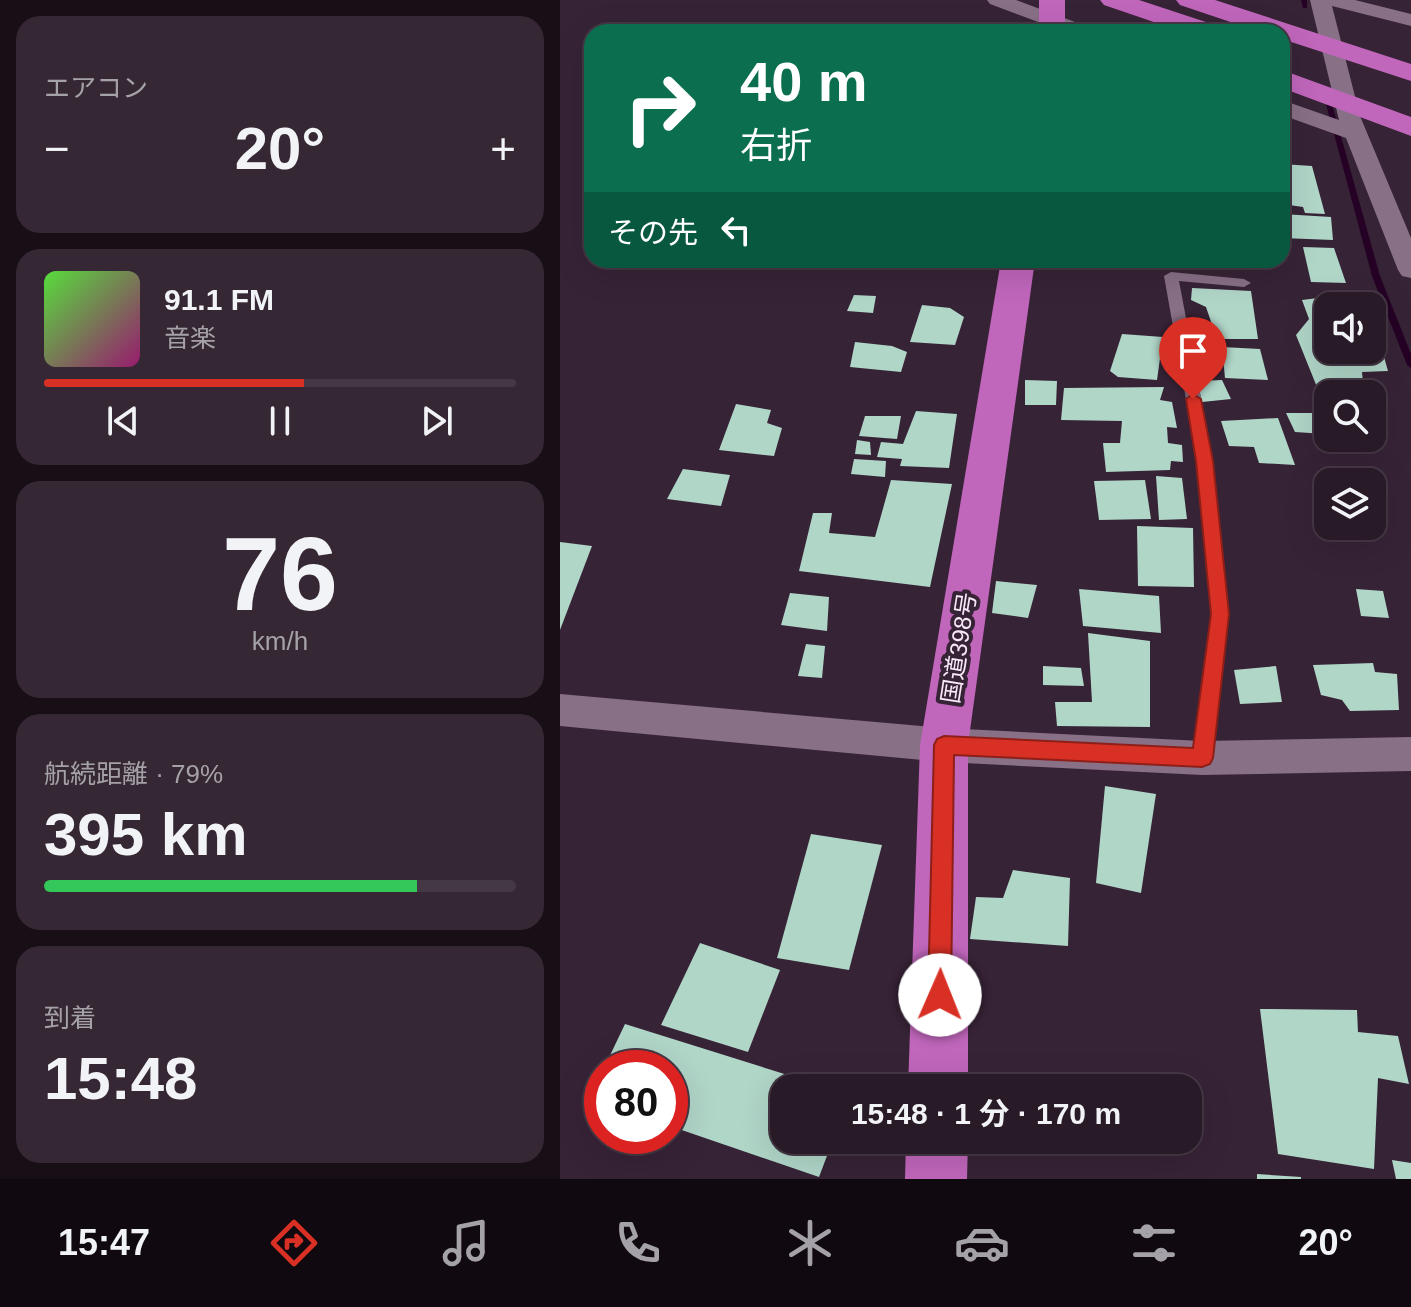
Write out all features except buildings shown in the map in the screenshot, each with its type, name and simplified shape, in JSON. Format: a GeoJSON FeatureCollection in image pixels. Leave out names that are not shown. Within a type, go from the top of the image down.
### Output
{"type":"FeatureCollection","features":[{"type":"Feature","properties":{"kind":"highway"},"geometry":{"type":"LineString","coordinates":[[1189,0],[1262,24]]}},
{"type":"Feature","properties":{"kind":"highway"},"geometry":{"type":"LineString","coordinates":[[1253,0],[1411,47]]}},
{"type":"Feature","properties":{"kind":"highway"},"geometry":{"type":"LineString","coordinates":[[1103,3],[1146,24]]}},
{"type":"Feature","properties":{"kind":"highway"},"geometry":{"type":"LineString","coordinates":[[1103,3],[1180,24]]}},
{"type":"Feature","properties":{"kind":"highway"},"geometry":{"type":"LineString","coordinates":[[1290,33],[1411,73]]}},
{"type":"Feature","properties":{"kind":"highway"},"geometry":{"type":"LineString","coordinates":[[1290,59],[1411,100]]}},
{"type":"Feature","properties":{"kind":"highway"},"geometry":{"type":"LineString","coordinates":[[1290,81],[1411,127]]}},
{"type":"Feature","properties":{"kind":"highway","name":"国道398号"},"geometry":{"type":"LineString","coordinates":[[938,1074],[944,745],[1017,268]]}},
{"type":"Feature","properties":{"kind":"highway"},"geometry":{"type":"LineString","coordinates":[[936,1179],[937,1154]]}},
{"type":"Feature","properties":{"kind":"street"},"geometry":{"type":"LineString","coordinates":[[997,0],[1053,13],[1071,24]]}},
{"type":"Feature","properties":{"kind":"street"},"geometry":{"type":"LineString","coordinates":[[1411,20],[1325,4],[1353,125],[1411,270]]}},
{"type":"Feature","properties":{"kind":"street"},"geometry":{"type":"LineString","coordinates":[[1290,109],[1353,125]]}},
{"type":"Feature","properties":{"kind":"street"},"geometry":{"type":"LineString","coordinates":[[560,710],[944,745],[1202,758],[1411,754]]}},
{"type":"Feature","properties":{"kind":"lane"},"geometry":{"type":"LineString","coordinates":[[1202,758],[1220,614],[1205,461],[1171,276],[1244,283]]}},
{"type":"Feature","properties":{"kind":"waterway"},"geometry":{"type":"LineString","coordinates":[[1304,0],[1305,7]]}},
{"type":"Feature","properties":{"kind":"waterway"},"geometry":{"type":"LineString","coordinates":[[1329,104],[1376,276],[1411,365]]}},
{"type":"Feature","properties":{"kind":"route"},"geometry":{"type":"LineString","coordinates":[[940,995],[944,745],[1202,758],[1220,614],[1205,461],[1193,399]]}}]}
